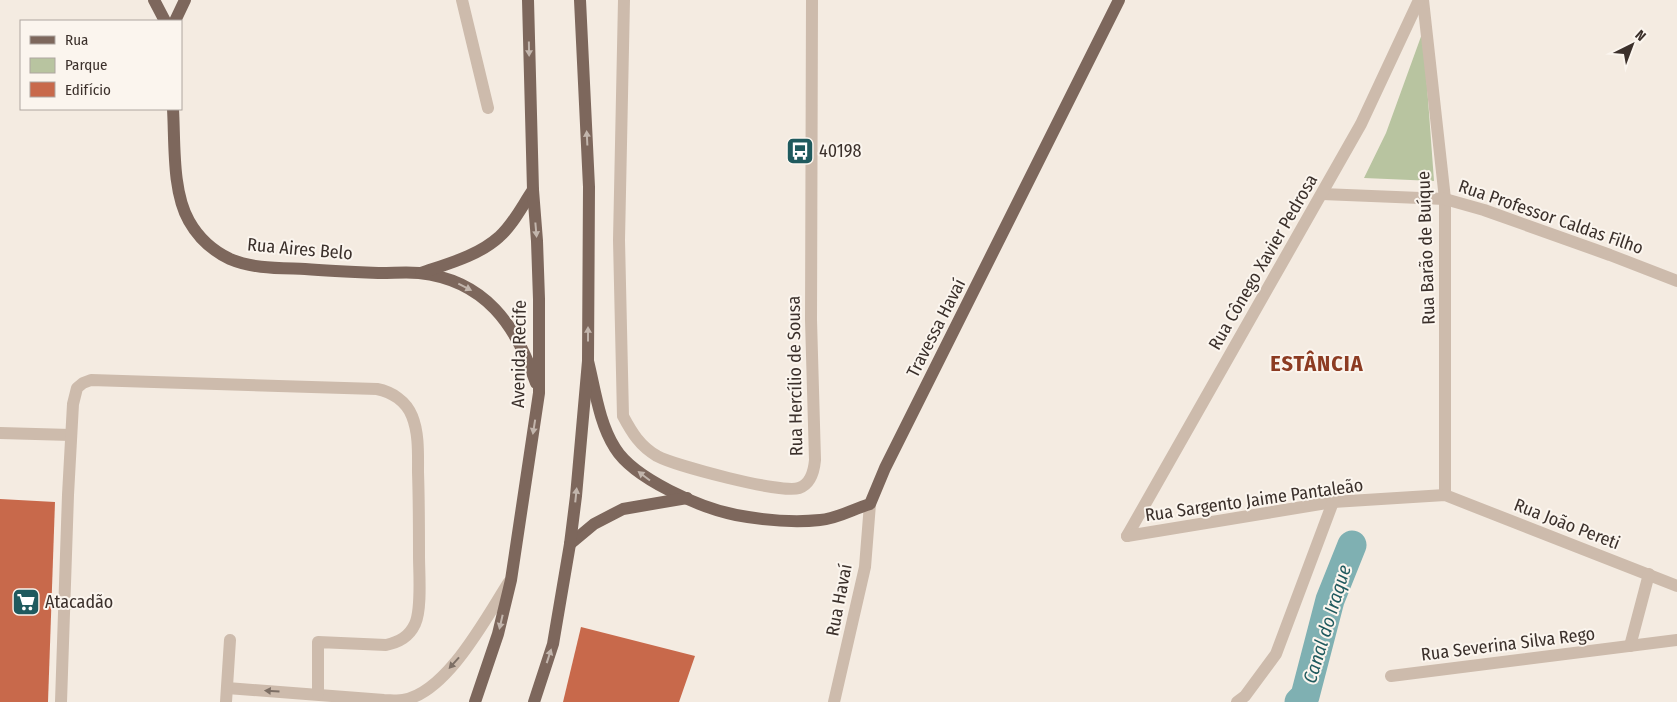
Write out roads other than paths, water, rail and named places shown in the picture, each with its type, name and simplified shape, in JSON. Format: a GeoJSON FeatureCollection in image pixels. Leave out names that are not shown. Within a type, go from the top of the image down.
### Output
{"type":"FeatureCollection","features":[{"type":"Feature","properties":{"kind":"main road"},"geometry":{"type":"LineString","coordinates":[[154,0],[164,20]]}},
{"type":"Feature","properties":{"kind":"main road"},"geometry":{"type":"LineString","coordinates":[[175,20],[185,0]]}},
{"type":"Feature","properties":{"kind":"main road","name":"Avenida Recife"},"geometry":{"type":"LineString","coordinates":[[475,702],[498,634],[511,580],[539,393],[537,241],[533,186],[528,0]]}},
{"type":"Feature","properties":{"kind":"main road"},"geometry":{"type":"LineString","coordinates":[[534,702],[553,644],[570,544],[588,361],[590,186],[580,0]]}},
{"type":"Feature","properties":{"kind":"main road","name":"Travessa Havaí"},"geometry":{"type":"LineString","coordinates":[[870,504],[885,468],[1116,4]]}},
{"type":"Feature","properties":{"kind":"main road","name":"Rua Aires Belo"},"geometry":{"type":"LineString","coordinates":[[173,110],[177,181],[181,204],[194,228],[212,248],[230,259],[248,264],[276,268],[419,273],[446,278],[467,287],[489,302],[509,325],[527,356],[539,393]]}},
{"type":"Feature","properties":{"kind":"main road","name":"Rua Aires Belo"},"geometry":{"type":"LineString","coordinates":[[419,273],[463,258],[482,249],[499,237],[514,220],[533,186]]}},
{"type":"Feature","properties":{"kind":"main road"},"geometry":{"type":"LineString","coordinates":[[588,361],[604,424],[615,449],[631,466],[654,483],[687,498],[735,515],[783,521],[835,518],[870,504]]}},
{"type":"Feature","properties":{"kind":"main road"},"geometry":{"type":"LineString","coordinates":[[570,544],[594,524],[623,509],[687,498]]}},
{"type":"Feature","properties":{"kind":"street"},"geometry":{"type":"LineString","coordinates":[[462,0],[488,108]]}},
{"type":"Feature","properties":{"kind":"street","name":"Rua Hercílio de Sousa"},"geometry":{"type":"LineString","coordinates":[[624,0],[619,240],[622,416],[640,444],[658,456],[686,467],[764,485],[792,489],[801,487],[810,478],[814,472],[815,460],[811,320],[812,0]]}},
{"type":"Feature","properties":{"kind":"street","name":"Rua Cônego Xavier Pedrosa"},"geometry":{"type":"LineString","coordinates":[[1128,536],[1361,124],[1419,0]]}},
{"type":"Feature","properties":{"kind":"street","name":"Rua Barão de Buíque"},"geometry":{"type":"LineString","coordinates":[[1423,0],[1446,199],[1445,495]]}},
{"type":"Feature","properties":{"kind":"street","name":"Rua Professor Caldas Filho"},"geometry":{"type":"LineString","coordinates":[[1322,194],[1446,199],[1484,210],[1677,281]]}},
{"type":"Feature","properties":{"kind":"street"},"geometry":{"type":"LineString","coordinates":[[61,702],[70,435],[74,395],[77,388],[91,380],[377,389],[386,391],[404,404],[411,415],[417,444],[419,587],[417,619],[410,633],[395,643],[318,642],[318,694]]}},
{"type":"Feature","properties":{"kind":"street"},"geometry":{"type":"LineString","coordinates":[[0,433],[70,435]]}},
{"type":"Feature","properties":{"kind":"street","name":"Rua Sargento Jaime Pantaleão"},"geometry":{"type":"LineString","coordinates":[[1128,536],[1333,502],[1445,495]]}},
{"type":"Feature","properties":{"kind":"street","name":"Rua João Pereti"},"geometry":{"type":"LineString","coordinates":[[1445,495],[1677,586]]}},
{"type":"Feature","properties":{"kind":"street"},"geometry":{"type":"LineString","coordinates":[[1238,702],[1257,682],[1276,654],[1333,502]]}},
{"type":"Feature","properties":{"kind":"street","name":"Rua Havaí"},"geometry":{"type":"LineString","coordinates":[[834,702],[865,567],[870,504]]}},
{"type":"Feature","properties":{"kind":"street"},"geometry":{"type":"LineString","coordinates":[[1630,646],[1649,574]]}},
{"type":"Feature","properties":{"kind":"street"},"geometry":{"type":"LineString","coordinates":[[227,688],[404,700],[429,688],[470,646],[511,580]]}},
{"type":"Feature","properties":{"kind":"street"},"geometry":{"type":"LineString","coordinates":[[226,702],[230,640]]}},
{"type":"Feature","properties":{"kind":"street","name":"Rua Severina Silva Rego"},"geometry":{"type":"LineString","coordinates":[[1390,676],[1677,640]]}},
{"type":"Feature","properties":{"kind":"waterway","name":"Canal do Iraque"},"geometry":{"type":"LineString","coordinates":[[1299,702],[1305,696],[1330,600],[1352,545]]}},
{"type":"Feature","properties":{"kind":"place","name":"40198"},"geometry":{"type":"Point","coordinates":[800,151]}},
{"type":"Feature","properties":{"kind":"place","name":"Atacadão"},"geometry":{"type":"Point","coordinates":[26,602]}},
{"type":"Feature","properties":{"kind":"district","name":"ESTÂNCIA"},"geometry":{"type":"Point","coordinates":[1317,363]}}]}
